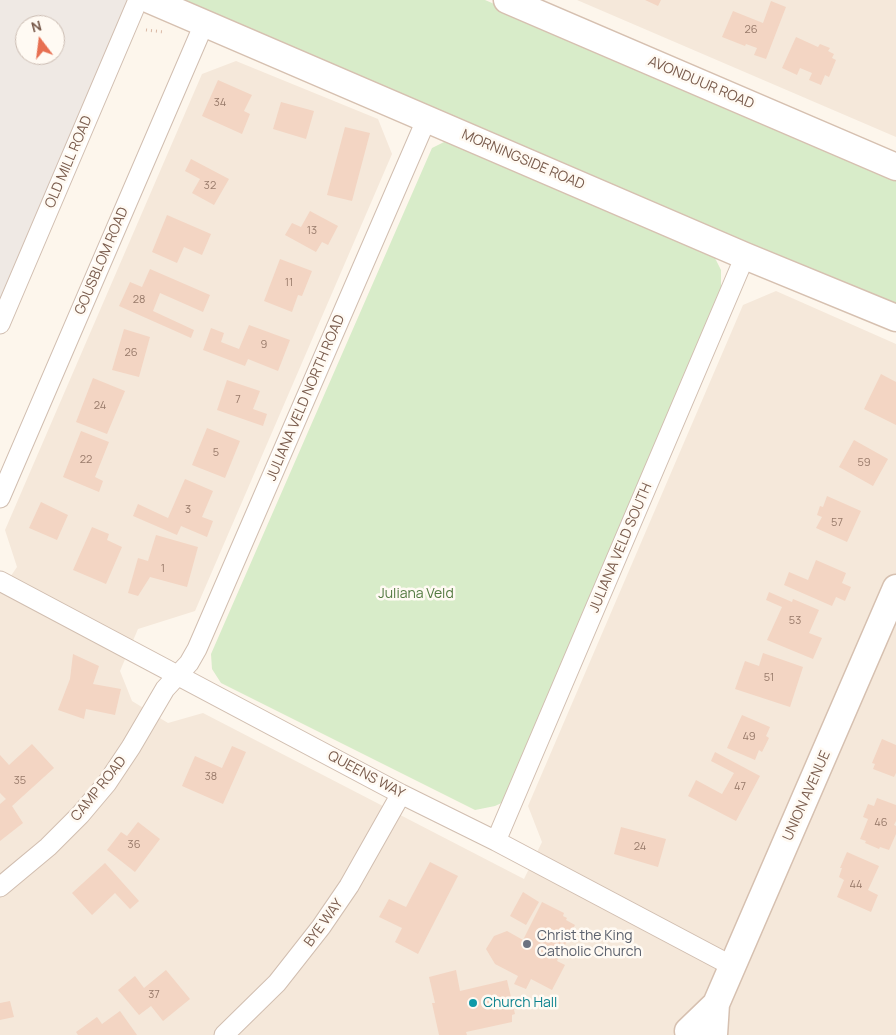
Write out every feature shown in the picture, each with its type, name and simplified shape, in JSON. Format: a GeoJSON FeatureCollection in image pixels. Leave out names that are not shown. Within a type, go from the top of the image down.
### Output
{"type":"FeatureCollection","features":[{"type":"Feature","properties":{"kind":"street","name":"OLD MILL ROAD"},"geometry":{"type":"LineString","coordinates":[[0,324],[138,0]]}},
{"type":"Feature","properties":{"kind":"street","name":"MORNINGSIDE ROAD"},"geometry":{"type":"LineString","coordinates":[[150,0],[746,256],[896,318]]}},
{"type":"Feature","properties":{"kind":"street","name":"AVONDUUR ROAD"},"geometry":{"type":"LineString","coordinates":[[507,0],[896,167]]}},
{"type":"Feature","properties":{"kind":"street","name":"GOUSBLOM ROAD"},"geometry":{"type":"LineString","coordinates":[[0,498],[204,24]]}},
{"type":"Feature","properties":{"kind":"street","name":"JULIANA VELD NORTH ROAD"},"geometry":{"type":"LineString","coordinates":[[178,674],[189,663],[197,649],[427,118]]}},
{"type":"Feature","properties":{"kind":"street","name":"JULIANA VELD SOUTH"},"geometry":{"type":"LineString","coordinates":[[496,841],[746,256]]}},
{"type":"Feature","properties":{"kind":"street","name":"QUEENS WAY"},"geometry":{"type":"LineString","coordinates":[[0,581],[401,794],[496,841],[732,966]]}},
{"type":"Feature","properties":{"kind":"street","name":"UNION AVENUE"},"geometry":{"type":"LineString","coordinates":[[714,1035],[716,1004],[896,588]]}},
{"type":"Feature","properties":{"kind":"street","name":"CAMP ROAD"},"geometry":{"type":"LineString","coordinates":[[0,887],[48,847],[80,815],[102,789],[131,747],[165,689],[178,674]]}},
{"type":"Feature","properties":{"kind":"street","name":"BYE WAY"},"geometry":{"type":"LineString","coordinates":[[224,1035],[277,983],[321,928],[349,886],[401,794]]}},
{"type":"Feature","properties":{"kind":"street","name":"UNION AVENUE"},"geometry":{"type":"LineString","coordinates":[[689,1034],[716,1004]]}},
{"type":"Feature","properties":{"kind":"path"},"geometry":{"type":"LineString","coordinates":[[146,30],[167,32]]}},
{"type":"Feature","properties":{"kind":"shaded area"},"geometry":{"type":"Polygon","coordinates":[[[0,0],[138,0],[0,324],[0,0]]]}},
{"type":"Feature","properties":{"kind":"shaded area"},"geometry":{"type":"Polygon","coordinates":[[[577,0],[896,0],[896,137],[577,0]]]}},
{"type":"Feature","properties":{"kind":"shaded area"},"geometry":{"type":"Polygon","coordinates":[[[236,61],[378,119],[392,154],[195,611],[138,629],[120,671],[132,701],[168,723],[203,713],[524,879],[542,842],[528,806],[743,305],[776,291],[896,344],[896,1035],[0,1035],[0,592],[17,567],[5,530],[202,74],[236,61]]]}},
{"type":"Feature","properties":{"kind":"green space"},"geometry":{"type":"Polygon","coordinates":[[[174,0],[485,0],[896,177],[896,309],[174,0]]]}},
{"type":"Feature","properties":{"kind":"green space","name":"Juliana Veld"},"geometry":{"type":"Polygon","coordinates":[[[444,142],[461,144],[714,256],[721,270],[721,288],[508,800],[495,806],[475,810],[221,683],[212,669],[211,654],[432,148],[444,142]]]}},
{"type":"Feature","properties":{"kind":"building"},"geometry":{"type":"Polygon","coordinates":[[[645,0],[661,0],[658,6],[645,0]]]}},
{"type":"Feature","properties":{"kind":"building"},"geometry":{"type":"Polygon","coordinates":[[[771,1],[786,7],[766,59],[754,55],[757,48],[746,44],[745,46],[722,37],[733,11],[763,23],[771,1]]]}},
{"type":"Feature","properties":{"kind":"building"},"geometry":{"type":"Polygon","coordinates":[[[796,37],[818,47],[820,44],[830,48],[828,51],[834,54],[832,58],[836,60],[829,77],[825,75],[821,85],[809,80],[812,73],[800,68],[797,75],[782,68],[796,37]]]}},
{"type":"Feature","properties":{"kind":"building"},"geometry":{"type":"Polygon","coordinates":[[[218,80],[252,95],[244,111],[250,114],[242,134],[202,116],[218,80]]]}},
{"type":"Feature","properties":{"kind":"building"},"geometry":{"type":"Polygon","coordinates":[[[281,102],[314,111],[306,139],[273,129],[281,102]]]}},
{"type":"Feature","properties":{"kind":"building"},"geometry":{"type":"Polygon","coordinates":[[[345,127],[370,133],[352,201],[327,195],[345,127]]]}},
{"type":"Feature","properties":{"kind":"building"},"geometry":{"type":"Polygon","coordinates":[[[191,159],[229,179],[214,205],[192,193],[200,179],[185,171],[191,159]]]}},
{"type":"Feature","properties":{"kind":"building"},"geometry":{"type":"Polygon","coordinates":[[[310,211],[338,226],[328,245],[322,242],[316,252],[285,235],[292,223],[301,227],[310,211]]]}},
{"type":"Feature","properties":{"kind":"building"},"geometry":{"type":"Polygon","coordinates":[[[167,215],[211,234],[202,255],[184,247],[177,263],[152,252],[167,215]]]}},
{"type":"Feature","properties":{"kind":"building"},"geometry":{"type":"Polygon","coordinates":[[[280,259],[312,271],[302,296],[298,295],[292,312],[264,301],[280,259]]]}},
{"type":"Feature","properties":{"kind":"building"},"geometry":{"type":"Polygon","coordinates":[[[150,269],[210,295],[203,312],[160,293],[153,311],[194,330],[191,338],[119,306],[130,282],[142,287],[150,269]]]}},
{"type":"Feature","properties":{"kind":"building"},"geometry":{"type":"Polygon","coordinates":[[[249,325],[290,340],[278,371],[248,359],[245,366],[203,350],[211,328],[224,333],[221,342],[239,349],[249,325]]]}},
{"type":"Feature","properties":{"kind":"building"},"geometry":{"type":"Polygon","coordinates":[[[124,329],[150,337],[139,377],[112,370],[124,329]]]}},
{"type":"Feature","properties":{"kind":"building"},"geometry":{"type":"Polygon","coordinates":[[[881,374],[896,382],[896,425],[864,409],[881,374]]]}},
{"type":"Feature","properties":{"kind":"building"},"geometry":{"type":"Polygon","coordinates":[[[93,378],[125,391],[107,434],[76,422],[93,378]]]}},
{"type":"Feature","properties":{"kind":"building"},"geometry":{"type":"Polygon","coordinates":[[[227,380],[260,391],[253,409],[267,414],[263,426],[217,410],[227,380]]]}},
{"type":"Feature","properties":{"kind":"building"},"geometry":{"type":"Polygon","coordinates":[[[207,428],[240,441],[225,478],[192,465],[207,428]]]}},
{"type":"Feature","properties":{"kind":"building"},"geometry":{"type":"Polygon","coordinates":[[[81,431],[109,442],[95,477],[103,481],[99,492],[63,477],[81,431]]]}},
{"type":"Feature","properties":{"kind":"building"},"geometry":{"type":"Polygon","coordinates":[[[854,440],[888,459],[873,486],[839,467],[854,440]]]}},
{"type":"Feature","properties":{"kind":"building"},"geometry":{"type":"Polygon","coordinates":[[[185,479],[213,491],[202,517],[213,521],[207,537],[181,526],[177,535],[133,516],[138,504],[168,518],[185,479]]]}},
{"type":"Feature","properties":{"kind":"building"},"geometry":{"type":"Polygon","coordinates":[[[827,496],[861,511],[847,542],[816,528],[822,517],[817,515],[820,506],[823,507],[827,496]]]}},
{"type":"Feature","properties":{"kind":"building"},"geometry":{"type":"Polygon","coordinates":[[[41,502],[68,515],[57,540],[29,528],[41,502]]]}},
{"type":"Feature","properties":{"kind":"building"},"geometry":{"type":"Polygon","coordinates":[[[92,527],[109,534],[107,540],[122,547],[106,584],[73,570],[92,527]]]}},
{"type":"Feature","properties":{"kind":"building"},"geometry":{"type":"Polygon","coordinates":[[[156,535],[198,547],[187,587],[150,577],[138,596],[128,593],[138,558],[148,561],[156,535]]]}},
{"type":"Feature","properties":{"kind":"building"},"geometry":{"type":"Polygon","coordinates":[[[816,560],[846,573],[842,583],[851,587],[845,601],[836,597],[832,606],[784,585],[789,572],[808,580],[816,560]]]}},
{"type":"Feature","properties":{"kind":"building"},"geometry":{"type":"Polygon","coordinates":[[[769,592],[792,602],[793,599],[819,610],[809,633],[822,638],[813,659],[767,640],[782,607],[766,600],[769,592]]]}},
{"type":"Feature","properties":{"kind":"building"},"geometry":{"type":"Polygon","coordinates":[[[763,653],[803,667],[790,707],[735,689],[745,661],[759,666],[763,653]]]}},
{"type":"Feature","properties":{"kind":"building"},"geometry":{"type":"Polygon","coordinates":[[[73,654],[99,666],[93,684],[121,689],[115,715],[86,709],[84,719],[58,710],[70,679],[73,654]]]}},
{"type":"Feature","properties":{"kind":"building"},"geometry":{"type":"Polygon","coordinates":[[[742,715],[770,727],[766,736],[769,738],[762,752],[759,750],[755,760],[727,748],[742,715]]]}},
{"type":"Feature","properties":{"kind":"building"},"geometry":{"type":"Polygon","coordinates":[[[882,739],[896,745],[896,773],[894,777],[873,769],[875,764],[872,763],[882,739]]]}},
{"type":"Feature","properties":{"kind":"building"},"geometry":{"type":"Polygon","coordinates":[[[32,744],[54,768],[12,806],[23,823],[0,841],[0,804],[6,799],[0,793],[0,755],[9,765],[32,744]]]}},
{"type":"Feature","properties":{"kind":"building"},"geometry":{"type":"Polygon","coordinates":[[[232,746],[246,752],[223,804],[182,786],[195,756],[222,768],[232,746]]]}},
{"type":"Feature","properties":{"kind":"building"},"geometry":{"type":"Polygon","coordinates":[[[715,752],[760,776],[736,821],[688,796],[696,780],[722,794],[734,773],[711,761],[715,752]]]}},
{"type":"Feature","properties":{"kind":"building"},"geometry":{"type":"Polygon","coordinates":[[[877,798],[896,805],[896,821],[894,825],[896,826],[896,834],[889,850],[880,847],[879,849],[860,839],[868,819],[863,817],[868,804],[874,806],[877,798]]]}},
{"type":"Feature","properties":{"kind":"building"},"geometry":{"type":"Polygon","coordinates":[[[138,822],[160,839],[135,872],[107,850],[121,832],[127,836],[138,822]]]}},
{"type":"Feature","properties":{"kind":"building"},"geometry":{"type":"Polygon","coordinates":[[[621,827],[666,839],[658,867],[614,854],[621,827]]]}},
{"type":"Feature","properties":{"kind":"building"},"geometry":{"type":"Polygon","coordinates":[[[847,852],[879,866],[868,890],[878,895],[871,912],[837,897],[844,880],[839,877],[842,868],[840,868],[847,852]]]}},
{"type":"Feature","properties":{"kind":"building"},"geometry":{"type":"Polygon","coordinates":[[[430,862],[458,876],[418,954],[395,942],[402,928],[379,917],[389,899],[406,907],[430,862]]]}},
{"type":"Feature","properties":{"kind":"building"},"geometry":{"type":"Polygon","coordinates":[[[105,863],[139,901],[130,909],[115,893],[92,915],[72,893],[105,863]]]}},
{"type":"Feature","properties":{"kind":"building"},"geometry":{"type":"Polygon","coordinates":[[[523,892],[539,902],[526,925],[510,916],[523,892]]]}},
{"type":"Feature","properties":{"kind":"building","name":"Christ the King Catholic Church"},"geometry":{"type":"Polygon","coordinates":[[[542,902],[564,913],[563,916],[567,918],[566,920],[575,925],[557,961],[565,965],[552,990],[531,979],[526,989],[514,984],[518,976],[495,964],[486,949],[494,936],[507,931],[523,940],[542,902]]]}},
{"type":"Feature","properties":{"kind":"building"},"geometry":{"type":"Polygon","coordinates":[[[166,970],[190,999],[163,1021],[151,1006],[139,1015],[118,990],[135,976],[144,988],[166,970]]]}},
{"type":"Feature","properties":{"kind":"building","name":"Church Hall"},"geometry":{"type":"Polygon","coordinates":[[[456,970],[460,991],[507,980],[515,1014],[512,1015],[512,1022],[466,1032],[467,1035],[439,1035],[429,977],[456,970]]]}},
{"type":"Feature","properties":{"kind":"building"},"geometry":{"type":"Polygon","coordinates":[[[10,1001],[14,1017],[0,1020],[0,1003],[10,1001]]]}},
{"type":"Feature","properties":{"kind":"building"},"geometry":{"type":"Polygon","coordinates":[[[120,1011],[137,1035],[78,1035],[76,1032],[97,1017],[102,1024],[120,1011]]]}},
{"type":"Feature","properties":{"kind":"place","name":"Christ the King Catholic Church"},"geometry":{"type":"Point","coordinates":[527,944]}},
{"type":"Feature","properties":{"kind":"place","name":"Church Hall"},"geometry":{"type":"Point","coordinates":[473,1003]}}]}
